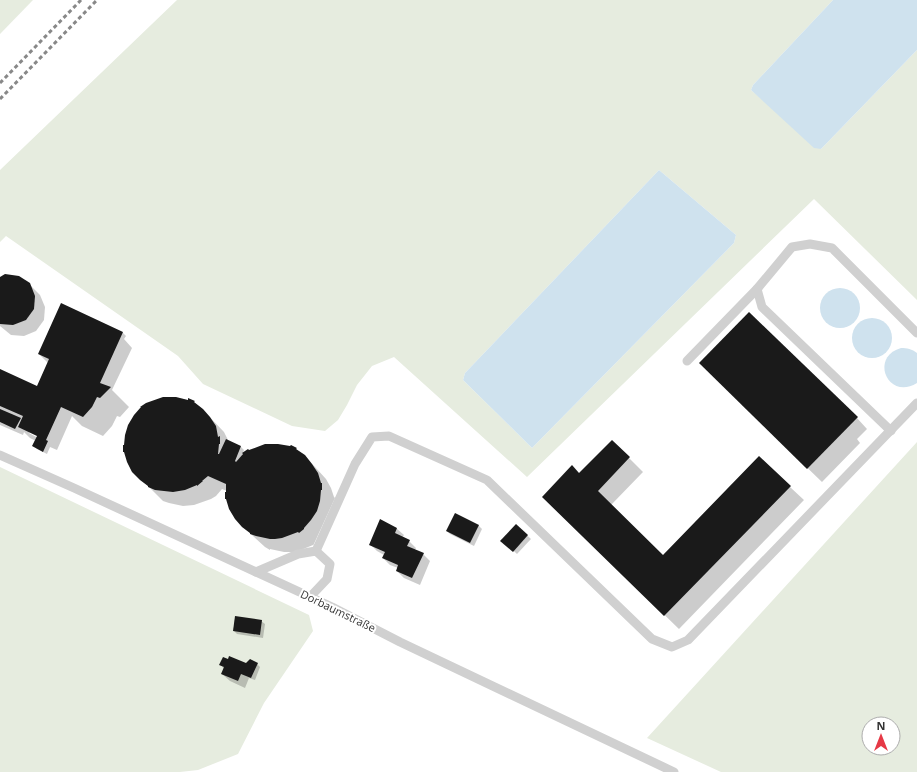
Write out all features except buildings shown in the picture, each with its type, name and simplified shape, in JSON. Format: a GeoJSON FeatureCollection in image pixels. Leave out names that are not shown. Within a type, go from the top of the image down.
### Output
{"type":"FeatureCollection","features":[{"type":"Feature","properties":{"kind":"lane"},"geometry":{"type":"LineString","coordinates":[[687,361],[757,289],[792,247],[810,244],[832,248],[917,333]]}},
{"type":"Feature","properties":{"kind":"lane"},"geometry":{"type":"LineString","coordinates":[[757,289],[762,307],[891,430]]}},
{"type":"Feature","properties":{"kind":"lane"},"geometry":{"type":"LineString","coordinates":[[316,551],[355,464],[372,437],[389,436],[487,480],[652,639],[672,647],[688,640],[917,404]]}},
{"type":"Feature","properties":{"kind":"lane","name":"Dorbaumstraße"},"geometry":{"type":"LineString","coordinates":[[0,455],[332,607],[400,642],[674,772]]}},
{"type":"Feature","properties":{"kind":"lane"},"geometry":{"type":"LineString","coordinates":[[256,572],[298,554],[316,551]]}},
{"type":"Feature","properties":{"kind":"lane"},"geometry":{"type":"LineString","coordinates":[[310,597],[327,579],[330,564],[316,551]]}},
{"type":"Feature","properties":{"kind":"shaded area"},"geometry":{"type":"Polygon","coordinates":[[[0,0],[33,0],[0,34],[0,0]]]}},
{"type":"Feature","properties":{"kind":"shaded area"},"geometry":{"type":"Polygon","coordinates":[[[177,0],[833,0],[753,85],[751,90],[821,149],[917,50],[917,300],[814,199],[527,477],[394,357],[372,366],[357,385],[338,420],[325,431],[292,426],[203,384],[178,356],[6,236],[0,242],[0,170],[177,0]],[[659,170],[465,373],[463,380],[532,448],[734,243],[736,235],[659,170]]]}},
{"type":"Feature","properties":{"kind":"shaded area"},"geometry":{"type":"Polygon","coordinates":[[[917,442],[917,772],[721,772],[647,738],[917,442]]]}},
{"type":"Feature","properties":{"kind":"shaded area"},"geometry":{"type":"Polygon","coordinates":[[[0,467],[309,615],[313,631],[264,703],[238,754],[198,770],[180,772],[0,772],[0,467]]]}},
{"type":"Feature","properties":{"kind":"water"},"geometry":{"type":"Polygon","coordinates":[[[833,0],[917,0],[917,50],[821,149],[814,148],[751,90],[753,85],[833,0]]]}},
{"type":"Feature","properties":{"kind":"water"},"geometry":{"type":"Polygon","coordinates":[[[659,170],[736,235],[734,243],[532,448],[463,380],[465,373],[659,170]]]}},
{"type":"Feature","properties":{"kind":"water"},"geometry":{"type":"Polygon","coordinates":[[[844,288],[851,291],[857,297],[860,308],[859,316],[851,325],[844,328],[836,328],[829,325],[821,316],[820,304],[823,297],[832,289],[844,288]]]}},
{"type":"Feature","properties":{"kind":"water"},"geometry":{"type":"Polygon","coordinates":[[[872,318],[880,320],[886,324],[890,330],[892,338],[890,346],[886,352],[880,356],[872,358],[864,356],[858,352],[854,346],[852,338],[854,330],[858,324],[864,320],[872,318]]]}},
{"type":"Feature","properties":{"kind":"water"},"geometry":{"type":"Polygon","coordinates":[[[901,348],[909,349],[917,353],[917,383],[907,387],[898,386],[891,382],[886,376],[884,368],[886,360],[891,353],[901,348]]]}},
{"type":"Feature","properties":{"kind":"railway"},"geometry":{"type":"LineString","coordinates":[[0,83],[81,0]]}},
{"type":"Feature","properties":{"kind":"railway"},"geometry":{"type":"LineString","coordinates":[[0,99],[97,0]]}}]}
